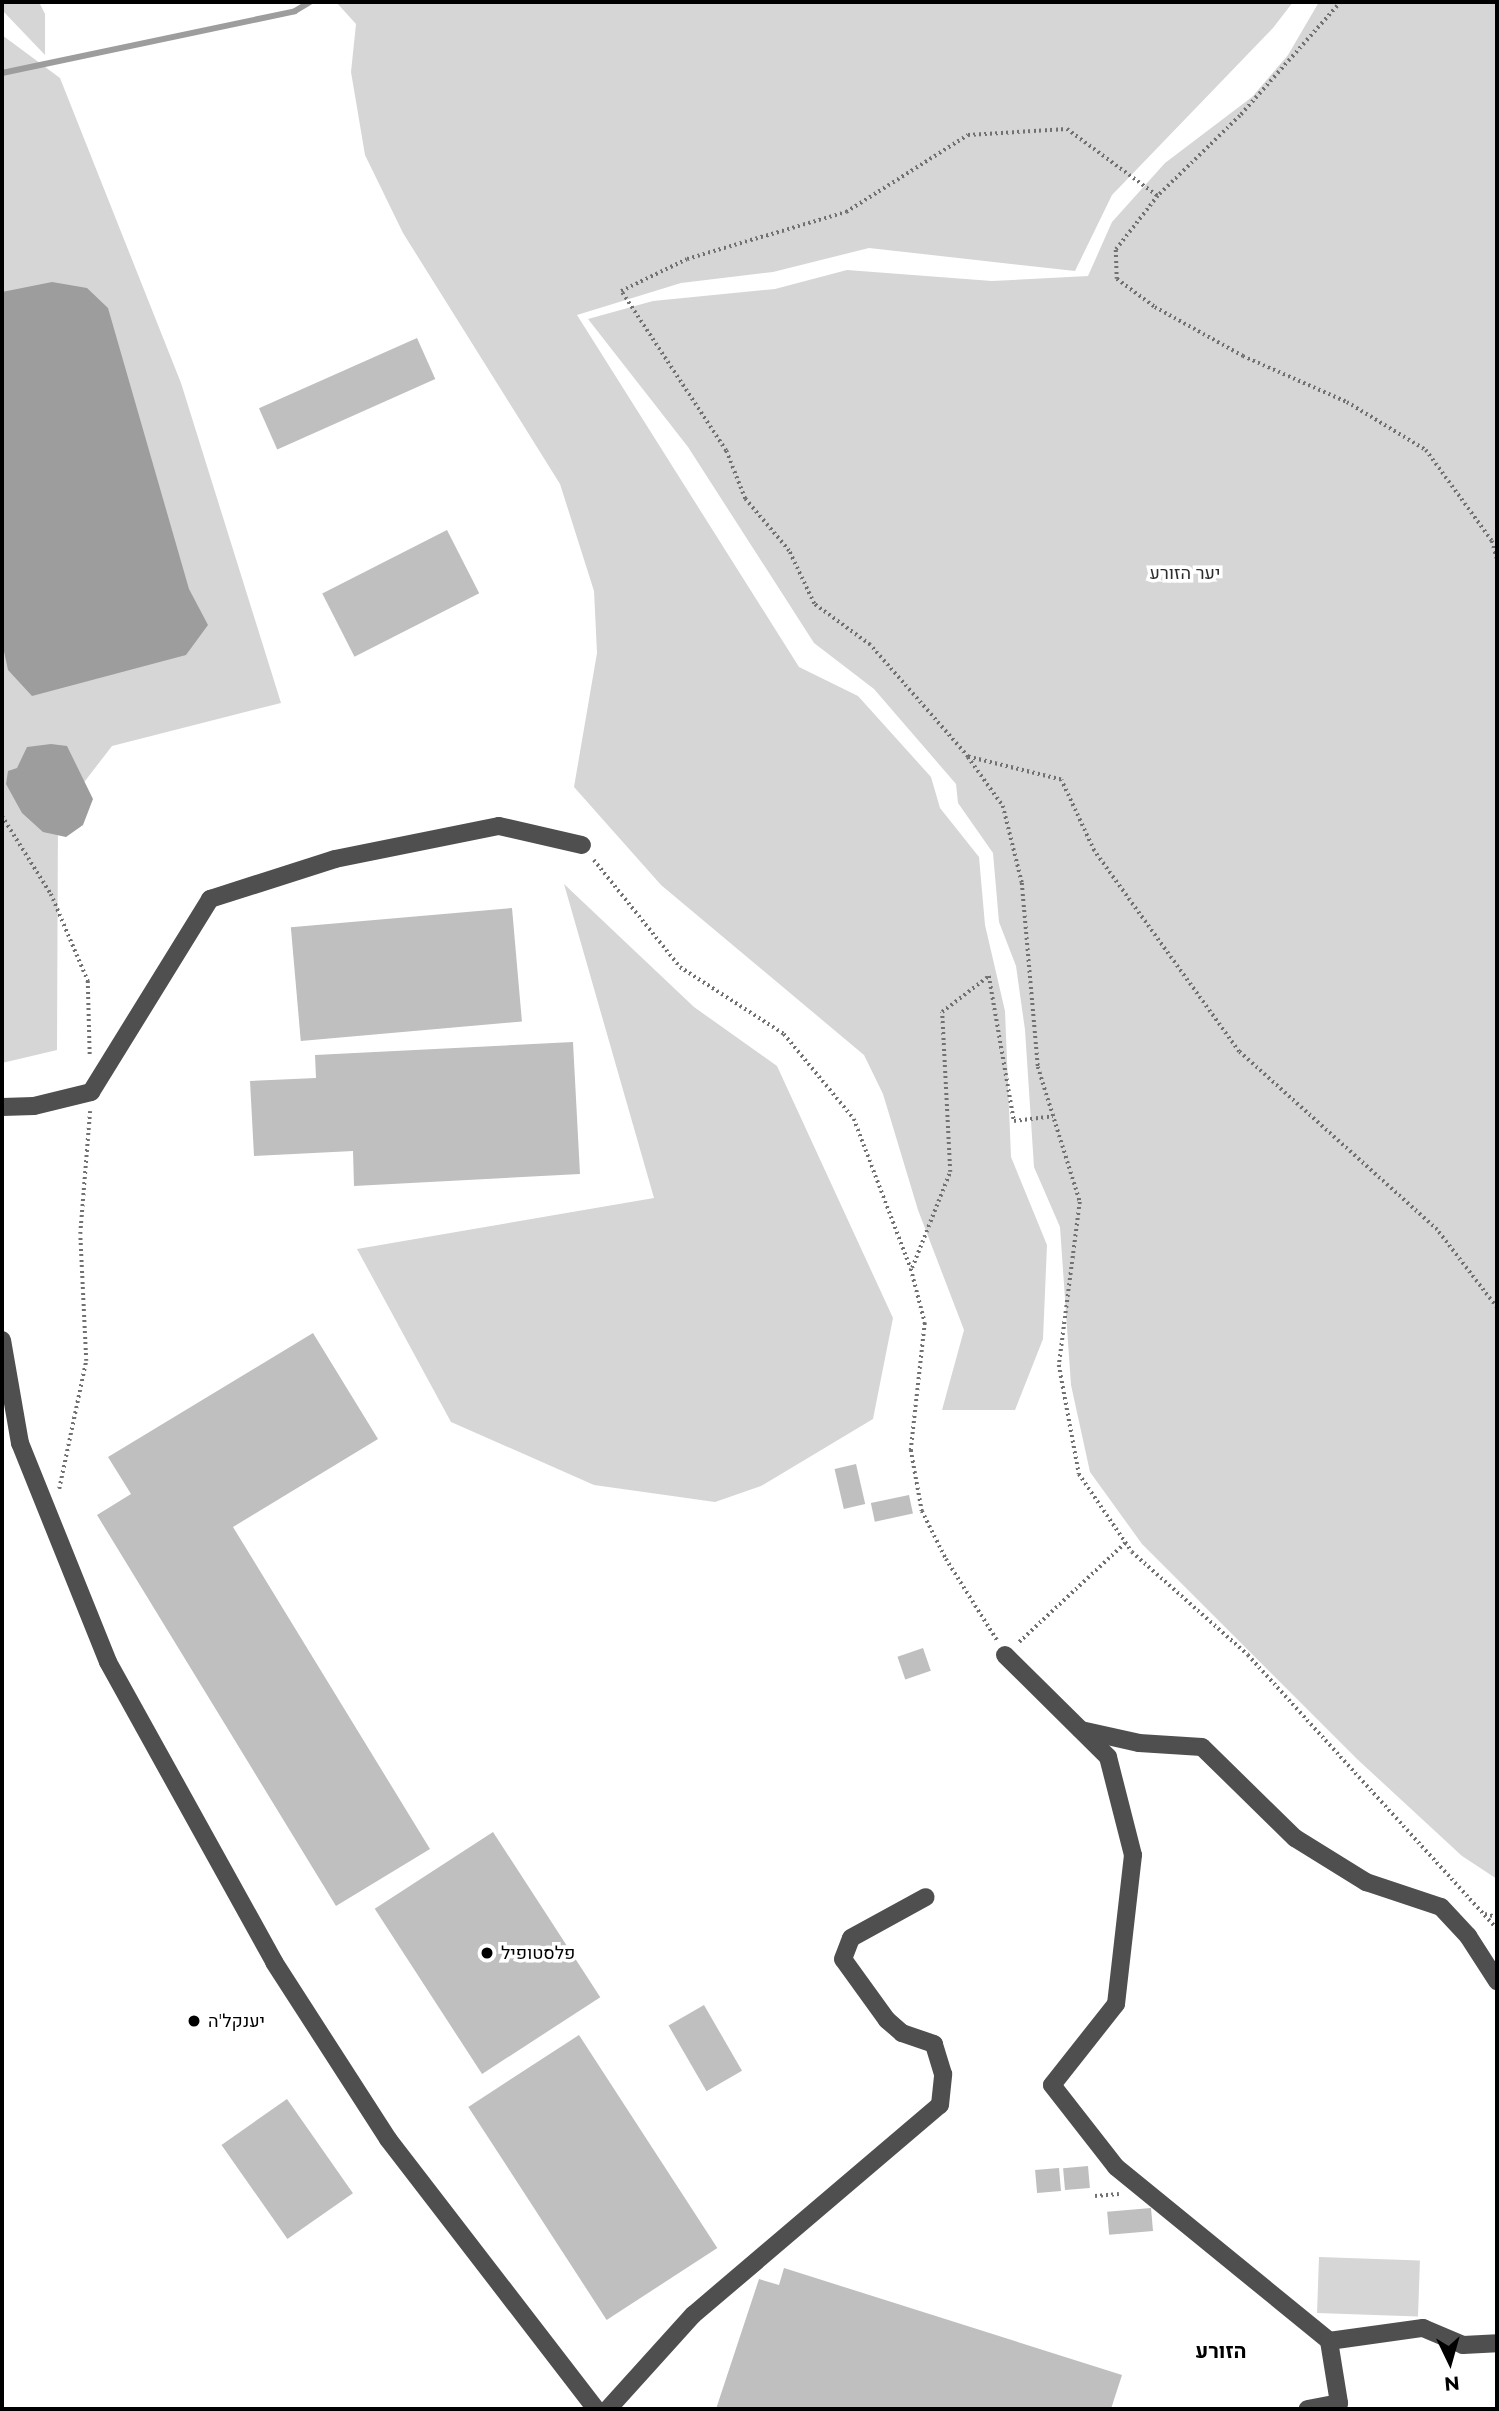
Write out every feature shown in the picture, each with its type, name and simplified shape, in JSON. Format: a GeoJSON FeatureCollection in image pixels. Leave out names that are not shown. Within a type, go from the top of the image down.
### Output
{"type":"FeatureCollection","features":[{"type":"Feature","properties":{"kind":"street"},"geometry":{"type":"LineString","coordinates":[[2,1107],[34,1106],[91,1092],[210,899],[335,859],[499,826],[582,845]]}},
{"type":"Feature","properties":{"kind":"street"},"geometry":{"type":"LineString","coordinates":[[2,1340],[20,1443],[108,1662],[274,1962],[388,2139],[596,2409]]}},
{"type":"Feature","properties":{"kind":"street"},"geometry":{"type":"LineString","coordinates":[[1005,1655],[1108,1757],[1133,1855],[1116,2004],[1052,2085],[1116,2167],[1329,2342],[1339,2403],[1308,2409]]}},
{"type":"Feature","properties":{"kind":"street"},"geometry":{"type":"LineString","coordinates":[[1081,1730],[1139,1743],[1202,1747],[1295,1838],[1366,1882],[1441,1907],[1468,1936],[1497,1981]]}},
{"type":"Feature","properties":{"kind":"street"},"geometry":{"type":"LineString","coordinates":[[608,2409],[693,2315],[940,2105],[943,2074],[934,2043],[902,2033],[887,2020],[843,1959],[851,1938],[926,1897]]}},
{"type":"Feature","properties":{"kind":"street"},"geometry":{"type":"LineString","coordinates":[[1329,2342],[1423,2328],[1463,2344],[1497,2343]]}},
{"type":"Feature","properties":{"kind":"path"},"geometry":{"type":"LineString","coordinates":[[1341,2],[1240,116],[1158,196],[1116,250],[1117,279],[1166,314],[1243,356],[1347,402],[1426,450],[1492,541],[1497,559]]}},
{"type":"Feature","properties":{"kind":"path"},"geometry":{"type":"LineString","coordinates":[[1158,196],[1067,129],[968,135],[846,212],[687,259],[621,291],[726,451],[745,499],[789,551],[814,604],[870,645],[968,757],[1003,806],[1021,883],[1038,1067],[1080,1202],[1059,1365],[1079,1474],[1125,1543],[1248,1655],[1497,1929]]}},
{"type":"Feature","properties":{"kind":"path"},"geometry":{"type":"LineString","coordinates":[[968,757],[1061,780],[1094,851],[1239,1052],[1437,1230],[1497,1308]]}},
{"type":"Feature","properties":{"kind":"path"},"geometry":{"type":"LineString","coordinates":[[2,816],[51,894],[88,981],[91,1092],[80,1234],[86,1361],[52,1524]]}},
{"type":"Feature","properties":{"kind":"path"},"geometry":{"type":"LineString","coordinates":[[582,845],[680,968],[784,1034],[854,1119],[911,1269],[925,1323],[911,1450],[922,1511],[1005,1655],[1125,1543]]}},
{"type":"Feature","properties":{"kind":"path"},"geometry":{"type":"LineString","coordinates":[[911,1269],[950,1172],[942,1012],[989,976],[1014,1121],[1053,1116]]}},
{"type":"Feature","properties":{"kind":"path"},"geometry":{"type":"LineString","coordinates":[[1483,1913],[1497,1917]]}},
{"type":"Feature","properties":{"kind":"green space"},"geometry":{"type":"Polygon","coordinates":[[[2,2],[39,2],[45,14],[45,55],[2,10],[2,2]]]}},
{"type":"Feature","properties":{"kind":"green space"},"geometry":{"type":"Polygon","coordinates":[[[336,2],[1293,2],[1273,28],[1112,195],[1075,271],[869,248],[773,272],[681,283],[577,315],[799,667],[858,696],[931,777],[940,808],[979,857],[985,925],[1005,1011],[1011,1157],[1047,1245],[1043,1339],[1015,1410],[942,1410],[964,1330],[918,1210],[883,1094],[864,1055],[661,885],[574,787],[597,653],[594,591],[560,484],[403,233],[365,155],[351,72],[356,24],[336,2]]]}},
{"type":"Feature","properties":{"kind":"green space","name":"יער הזורע"},"geometry":{"type":"Polygon","coordinates":[[[1319,2],[1497,2],[1497,1879],[1462,1856],[1357,1759],[1142,1544],[1090,1472],[1071,1385],[1060,1227],[1034,1167],[1025,1030],[1016,966],[999,922],[993,853],[958,803],[956,784],[874,689],[814,643],[688,447],[588,319],[653,301],[775,289],[847,270],[992,281],[1088,276],[1112,222],[1165,163],[1252,97],[1288,55],[1319,2]]]}},
{"type":"Feature","properties":{"kind":"green space"},"geometry":{"type":"Polygon","coordinates":[[[2,35],[60,78],[181,383],[281,703],[112,746],[58,816],[57,1050],[2,1063],[2,35]]]}},
{"type":"Feature","properties":{"kind":"green space"},"geometry":{"type":"Polygon","coordinates":[[[564,884],[694,1007],[777,1066],[893,1318],[873,1419],[761,1486],[715,1502],[594,1485],[451,1422],[357,1249],[654,1198],[564,884]]]}},
{"type":"Feature","properties":{"kind":"green space"},"geometry":{"type":"Polygon","coordinates":[[[1319,2257],[1420,2261],[1418,2316],[1317,2313],[1319,2257]]]}},
{"type":"Feature","properties":{"kind":"shaded area"},"geometry":{"type":"Polygon","coordinates":[[[52,282],[87,288],[108,308],[189,589],[208,625],[186,655],[32,696],[8,670],[2,642],[2,292],[52,282]]]}},
{"type":"Feature","properties":{"kind":"shaded area"},"geometry":{"type":"Polygon","coordinates":[[[51,744],[67,746],[93,799],[83,825],[66,837],[43,832],[22,813],[6,784],[8,771],[17,768],[27,747],[51,744]]]}},
{"type":"Feature","properties":{"kind":"building"},"geometry":{"type":"Polygon","coordinates":[[[417,338],[435,379],[277,449],[259,408],[417,338]]]}},
{"type":"Feature","properties":{"kind":"building"},"geometry":{"type":"Polygon","coordinates":[[[447,530],[479,593],[354,657],[322,594],[447,530]]]}},
{"type":"Feature","properties":{"kind":"building"},"geometry":{"type":"Polygon","coordinates":[[[512,908],[522,1022],[301,1041],[291,927],[512,908]]]}},
{"type":"Feature","properties":{"kind":"building"},"geometry":{"type":"Polygon","coordinates":[[[573,1042],[580,1174],[354,1186],[353,1151],[254,1156],[250,1081],[316,1078],[315,1055],[573,1042]]]}},
{"type":"Feature","properties":{"kind":"building"},"geometry":{"type":"Polygon","coordinates":[[[313,1333],[378,1439],[233,1527],[430,1849],[336,1906],[97,1515],[131,1494],[108,1457],[313,1333]]]}},
{"type":"Feature","properties":{"kind":"building"},"geometry":{"type":"Polygon","coordinates":[[[856,1464],[865,1504],[844,1509],[835,1469],[856,1464]]]}},
{"type":"Feature","properties":{"kind":"building"},"geometry":{"type":"Polygon","coordinates":[[[909,1495],[913,1514],[875,1522],[871,1503],[909,1495]]]}},
{"type":"Feature","properties":{"kind":"building"},"geometry":{"type":"Polygon","coordinates":[[[923,1648],[931,1671],[905,1679],[897,1657],[923,1648]]]}},
{"type":"Feature","properties":{"kind":"building","name":"פלסטופיל"},"geometry":{"type":"Polygon","coordinates":[[[493,1832],[600,1997],[482,2074],[375,1909],[493,1832]]]}},
{"type":"Feature","properties":{"kind":"building"},"geometry":{"type":"Polygon","coordinates":[[[704,2005],[742,2071],[706,2091],[668,2026],[704,2005]]]}},
{"type":"Feature","properties":{"kind":"building"},"geometry":{"type":"Polygon","coordinates":[[[579,2035],[717,2248],[607,2320],[468,2107],[579,2035]]]}},
{"type":"Feature","properties":{"kind":"building"},"geometry":{"type":"Polygon","coordinates":[[[287,2099],[353,2193],[287,2239],[221,2145],[287,2099]]]}},
{"type":"Feature","properties":{"kind":"building"},"geometry":{"type":"Polygon","coordinates":[[[1088,2166],[1090,2188],[1065,2190],[1063,2168],[1088,2166]]]}},
{"type":"Feature","properties":{"kind":"building"},"geometry":{"type":"Polygon","coordinates":[[[1059,2168],[1061,2191],[1037,2193],[1035,2170],[1059,2168]]]}},
{"type":"Feature","properties":{"kind":"building"},"geometry":{"type":"Polygon","coordinates":[[[1151,2208],[1153,2231],[1109,2235],[1107,2212],[1151,2208]]]}},
{"type":"Feature","properties":{"kind":"building"},"geometry":{"type":"Polygon","coordinates":[[[784,2268],[1122,2375],[1111,2409],[716,2409],[759,2279],[779,2285],[784,2268]]]}},
{"type":"Feature","properties":{"kind":"waterway"},"geometry":{"type":"LineString","coordinates":[[2,73],[295,11],[310,2]]}},
{"type":"Feature","properties":{"kind":"place","name":"פלסטופיל"},"geometry":{"type":"Point","coordinates":[487,1953]}},
{"type":"Feature","properties":{"kind":"place","name":"יענקל'ה"},"geometry":{"type":"Point","coordinates":[194,2021]}},
{"type":"Feature","properties":{"kind":"district","name":"הזורע"},"geometry":{"type":"Point","coordinates":[1221,2351]}}]}
